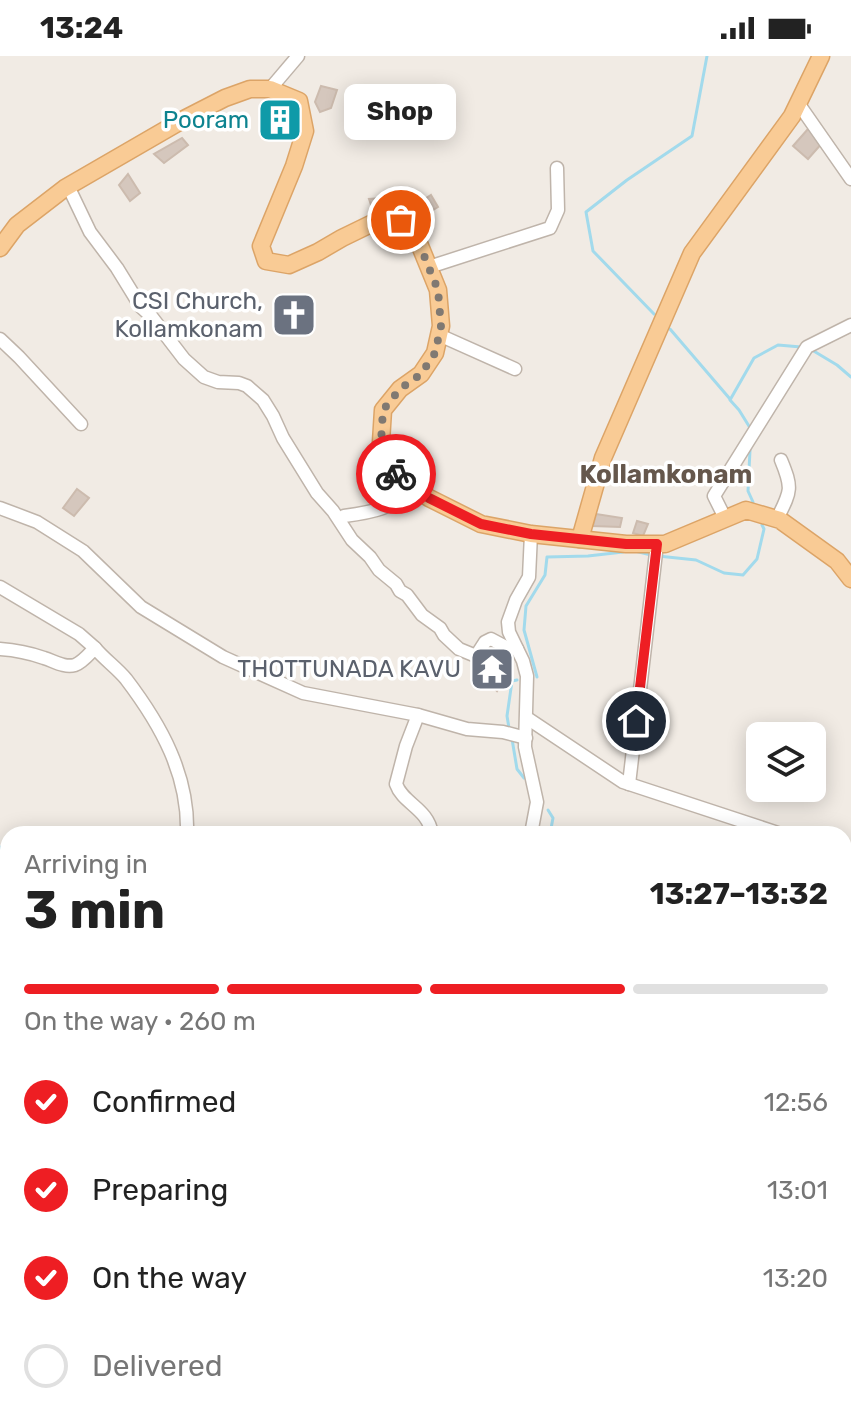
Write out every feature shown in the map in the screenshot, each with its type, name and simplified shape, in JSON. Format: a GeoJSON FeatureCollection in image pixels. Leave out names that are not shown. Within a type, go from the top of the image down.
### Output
{"type":"FeatureCollection","features":[{"type":"Feature","properties":{"kind":"main road"},"geometry":{"type":"LineString","coordinates":[[580,539],[603,458],[692,253],[792,116],[821,56]]}},
{"type":"Feature","properties":{"kind":"main road"},"geometry":{"type":"LineString","coordinates":[[0,248],[17,225],[68,186],[225,98],[250,89],[270,89],[299,101],[305,131],[261,246],[266,261],[289,265],[379,220],[401,220],[416,236],[438,290],[441,326],[435,353],[421,374],[400,389],[383,410],[381,442],[395,474],[429,498],[481,524],[531,534],[626,544],[665,544],[746,510],[777,519],[837,561],[851,579]]}},
{"type":"Feature","properties":{"kind":"street"},"geometry":{"type":"LineString","coordinates":[[270,89],[298,56]]}},
{"type":"Feature","properties":{"kind":"street"},"geometry":{"type":"LineString","coordinates":[[798,103],[851,179]]}},
{"type":"Feature","properties":{"kind":"street"},"geometry":{"type":"LineString","coordinates":[[429,267],[550,228],[558,210],[557,168]]}},
{"type":"Feature","properties":{"kind":"street"},"geometry":{"type":"LineString","coordinates":[[68,186],[90,232],[141,307],[179,353],[204,377],[247,386],[263,400],[317,493],[352,540],[407,595],[422,615],[440,628],[459,649],[476,656],[485,642],[491,639],[517,649]]}},
{"type":"Feature","properties":{"kind":"street"},"geometry":{"type":"LineString","coordinates":[[725,518],[714,496],[807,347],[851,325]]}},
{"type":"Feature","properties":{"kind":"street"},"geometry":{"type":"LineString","coordinates":[[439,335],[515,369]]}},
{"type":"Feature","properties":{"kind":"street"},"geometry":{"type":"LineString","coordinates":[[0,339],[81,424]]}},
{"type":"Feature","properties":{"kind":"street"},"geometry":{"type":"LineString","coordinates":[[777,519],[789,494],[789,480],[781,460]]}},
{"type":"Feature","properties":{"kind":"street"},"geometry":{"type":"LineString","coordinates":[[344,516],[373,512],[392,505],[413,487]]}},
{"type":"Feature","properties":{"kind":"street"},"geometry":{"type":"LineString","coordinates":[[0,508],[37,522],[83,551],[141,607],[223,657],[303,693],[418,715],[467,729],[522,737]]}},
{"type":"Feature","properties":{"kind":"street"},"geometry":{"type":"LineString","coordinates":[[531,534],[529,577],[508,622],[527,676],[527,718],[522,737],[537,802],[532,826]]}},
{"type":"Feature","properties":{"kind":"street"},"geometry":{"type":"LineString","coordinates":[[629,784],[657,546]]}},
{"type":"Feature","properties":{"kind":"street"},"geometry":{"type":"LineString","coordinates":[[0,587],[79,634],[125,678],[169,746],[183,788],[187,826]]}},
{"type":"Feature","properties":{"kind":"street"},"geometry":{"type":"LineString","coordinates":[[0,649],[15,650],[66,666],[82,661],[95,648]]}},
{"type":"Feature","properties":{"kind":"street"},"geometry":{"type":"LineString","coordinates":[[418,715],[396,784],[397,790],[424,813],[431,826]]}},
{"type":"Feature","properties":{"kind":"street"},"geometry":{"type":"LineString","coordinates":[[527,718],[629,784],[757,826]]}},
{"type":"Feature","properties":{"kind":"building"},"geometry":{"type":"Polygon","coordinates":[[[321,86],[337,90],[331,108],[320,112],[315,102],[321,86]]]}},
{"type":"Feature","properties":{"kind":"building","name":"Pooram"},"geometry":{"type":"Polygon","coordinates":[[[282,115],[288,127],[276,134],[269,125],[282,115]]]}},
{"type":"Feature","properties":{"kind":"building"},"geometry":{"type":"Polygon","coordinates":[[[808,129],[823,142],[808,159],[793,146],[808,129]]]}},
{"type":"Feature","properties":{"kind":"building"},"geometry":{"type":"Polygon","coordinates":[[[182,138],[188,145],[164,163],[154,154],[182,138]]]}},
{"type":"Feature","properties":{"kind":"building"},"geometry":{"type":"Polygon","coordinates":[[[128,174],[140,193],[130,201],[119,185],[128,174]]]}},
{"type":"Feature","properties":{"kind":"building"},"geometry":{"type":"Polygon","coordinates":[[[431,195],[438,207],[414,222],[406,211],[431,195]]]}},
{"type":"Feature","properties":{"kind":"building"},"geometry":{"type":"Polygon","coordinates":[[[382,198],[383,210],[373,211],[369,199],[382,198]]]}},
{"type":"Feature","properties":{"kind":"building"},"geometry":{"type":"Polygon","coordinates":[[[77,489],[89,498],[74,516],[63,508],[77,489]]]}},
{"type":"Feature","properties":{"kind":"building"},"geometry":{"type":"Polygon","coordinates":[[[596,514],[622,518],[620,527],[593,526],[596,514]]]}},
{"type":"Feature","properties":{"kind":"building"},"geometry":{"type":"Polygon","coordinates":[[[637,521],[648,524],[643,536],[633,533],[637,521]]]}},
{"type":"Feature","properties":{"kind":"building","name":"THOTTUNADA KAVU"},"geometry":{"type":"Polygon","coordinates":[[[496,651],[508,673],[497,691],[473,665],[496,651]]]}},
{"type":"Feature","properties":{"kind":"waterway"},"geometry":{"type":"LineString","coordinates":[[654,314],[593,251],[586,212],[692,136],[707,56]]}},
{"type":"Feature","properties":{"kind":"waterway"},"geometry":{"type":"LineString","coordinates":[[670,329],[730,399]]}},
{"type":"Feature","properties":{"kind":"waterway"},"geometry":{"type":"LineString","coordinates":[[752,431],[730,400],[754,358],[778,345],[801,347]]}},
{"type":"Feature","properties":{"kind":"waterway"},"geometry":{"type":"LineString","coordinates":[[812,350],[851,377]]}},
{"type":"Feature","properties":{"kind":"waterway"},"geometry":{"type":"LineString","coordinates":[[750,450],[748,491],[753,502]]}},
{"type":"Feature","properties":{"kind":"waterway"},"geometry":{"type":"LineString","coordinates":[[658,556],[696,560],[724,573],[743,575],[757,559],[764,529],[762,525]]}},
{"type":"Feature","properties":{"kind":"waterway"},"geometry":{"type":"LineString","coordinates":[[635,551],[651,555]]}},
{"type":"Feature","properties":{"kind":"waterway"},"geometry":{"type":"LineString","coordinates":[[537,677],[524,630],[526,606],[545,575],[547,557],[623,552]]}},
{"type":"Feature","properties":{"kind":"waterway"},"geometry":{"type":"LineString","coordinates":[[509,728],[507,716],[512,681],[517,680]]}},
{"type":"Feature","properties":{"kind":"waterway"},"geometry":{"type":"LineString","coordinates":[[512,739],[517,769],[524,778]]}},
{"type":"Feature","properties":{"kind":"waterway"},"geometry":{"type":"LineString","coordinates":[[548,810],[553,818],[552,826]]}},
{"type":"Feature","properties":{"kind":"way so far"},"geometry":{"type":"LineString","coordinates":[[396,474],[381,442],[383,410],[400,389],[421,374],[435,353],[441,326],[438,290],[416,236],[401,220]]}},
{"type":"Feature","properties":{"kind":"place","name":"Pooram"},"geometry":{"type":"Point","coordinates":[280,120]}},
{"type":"Feature","properties":{"kind":"place","name":"Shop"},"geometry":{"type":"Point","coordinates":[401,220]}},
{"type":"Feature","properties":{"kind":"place","name":"CSI Church, Kollamkonam"},"geometry":{"type":"Point","coordinates":[294,315]}},
{"type":"Feature","properties":{"kind":"place","name":"THOTTUNADA KAVU"},"geometry":{"type":"Point","coordinates":[492,669]}},
{"type":"Feature","properties":{"kind":"district","name":"Kollamkonam"},"geometry":{"type":"Point","coordinates":[666,474]}},
{"type":"Feature","properties":{"kind":"route"},"geometry":{"type":"LineString","coordinates":[[396,474],[429,498],[481,524],[531,534],[626,544],[657,544],[636,721]]}}]}
